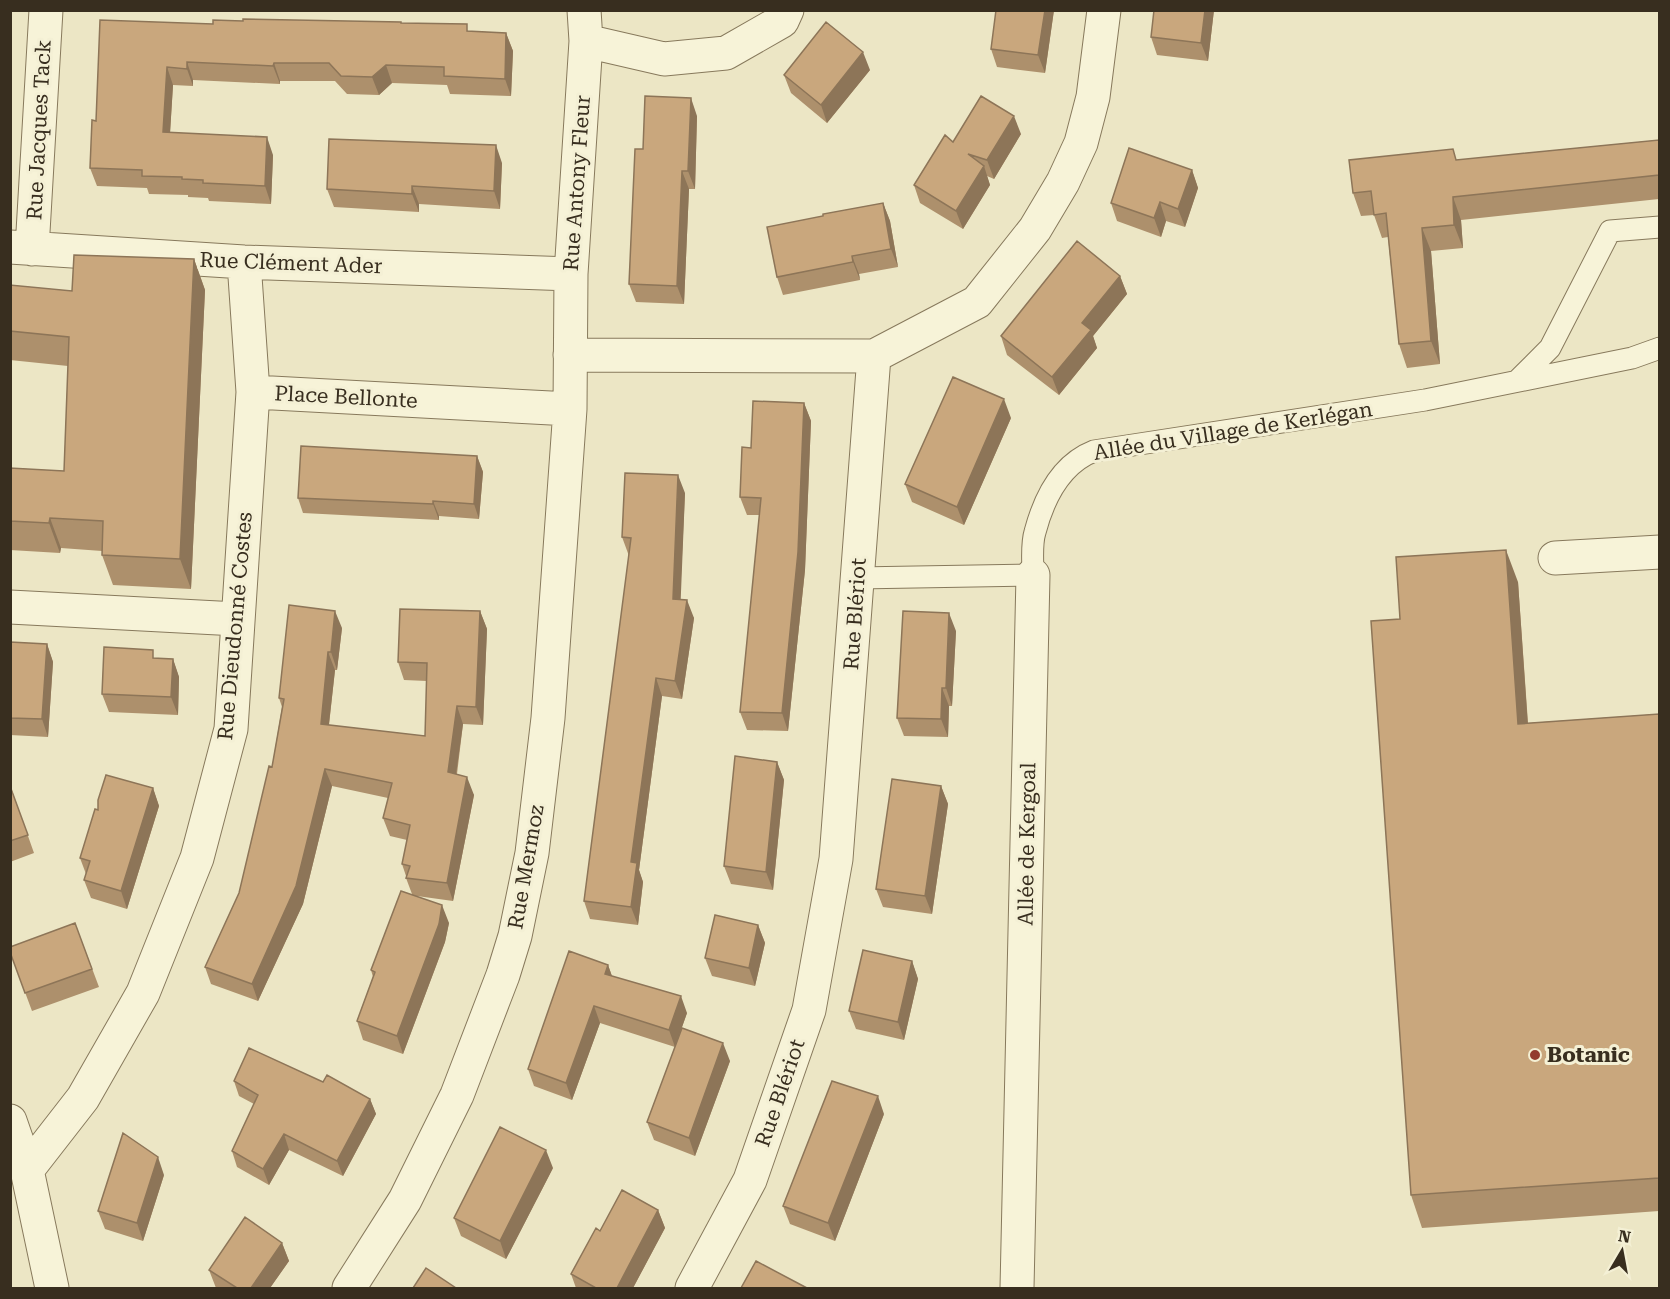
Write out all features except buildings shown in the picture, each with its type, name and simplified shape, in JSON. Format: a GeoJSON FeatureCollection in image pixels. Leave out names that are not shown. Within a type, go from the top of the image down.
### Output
{"type":"FeatureCollection","features":[{"type":"Feature","properties":{"kind":"street","name":"Rue Jacques Tack"},"geometry":{"type":"LineString","coordinates":[[21,248],[45,10]]}},
{"type":"Feature","properties":{"kind":"street"},"geometry":{"type":"LineString","coordinates":[[585,26],[664,59],[726,53],[782,21],[787,10]]}},
{"type":"Feature","properties":{"kind":"street"},"geometry":{"type":"LineString","coordinates":[[570,355],[874,356],[977,302],[1035,229],[1063,182],[1081,143],[1093,97],[1104,10]]}},
{"type":"Feature","properties":{"kind":"street","name":"Rue Antony Fleur"},"geometry":{"type":"LineString","coordinates":[[570,409],[571,274],[585,26]]}},
{"type":"Feature","properties":{"kind":"street","name":"Rue Clément Ader"},"geometry":{"type":"LineString","coordinates":[[21,248],[244,262],[571,274]]}},
{"type":"Feature","properties":{"kind":"street","name":"Place Bellonte"},"geometry":{"type":"LineString","coordinates":[[244,262],[252,392],[570,409]]}},
{"type":"Feature","properties":{"kind":"street","name":"Rue Blériot"},"geometry":{"type":"LineString","coordinates":[[692,1288],[750,1180],[808,1010],[836,859],[874,356]]}},
{"type":"Feature","properties":{"kind":"street","name":"Rue Dieudonné Costes"},"geometry":{"type":"LineString","coordinates":[[27,1170],[83,1098],[143,993],[197,858],[231,729],[252,392]]}},
{"type":"Feature","properties":{"kind":"street","name":"Rue Mermoz"},"geometry":{"type":"LineString","coordinates":[[349,1288],[405,1200],[457,1095],[503,975],[515,936],[532,853],[548,718],[570,409]]}},
{"type":"Feature","properties":{"kind":"street"},"geometry":{"type":"LineString","coordinates":[[1555,558],[1659,552]]}},
{"type":"Feature","properties":{"kind":"street","name":"Allée de Kergoal"},"geometry":{"type":"LineString","coordinates":[[1017,1288],[1033,575]]}},
{"type":"Feature","properties":{"kind":"street"},"geometry":{"type":"LineString","coordinates":[[10,607],[237,619]]}},
{"type":"Feature","properties":{"kind":"street"},"geometry":{"type":"LineString","coordinates":[[10,1121],[27,1170],[52,1288]]}},
{"type":"Feature","properties":{"kind":"lane"},"geometry":{"type":"LineString","coordinates":[[1517,381],[1550,348],[1610,231],[1659,227]]}},
{"type":"Feature","properties":{"kind":"lane","name":"Allée du Village de Kerlégan"},"geometry":{"type":"LineString","coordinates":[[1033,575],[1034,534],[1051,488],[1069,466],[1081,456],[1094,451],[1425,400],[1632,358],[1659,348]]}},
{"type":"Feature","properties":{"kind":"lane"},"geometry":{"type":"LineString","coordinates":[[857,578],[1033,575]]}},
{"type":"Feature","properties":{"kind":"place","name":"Botanic"},"geometry":{"type":"Point","coordinates":[1535,1055]}}]}
